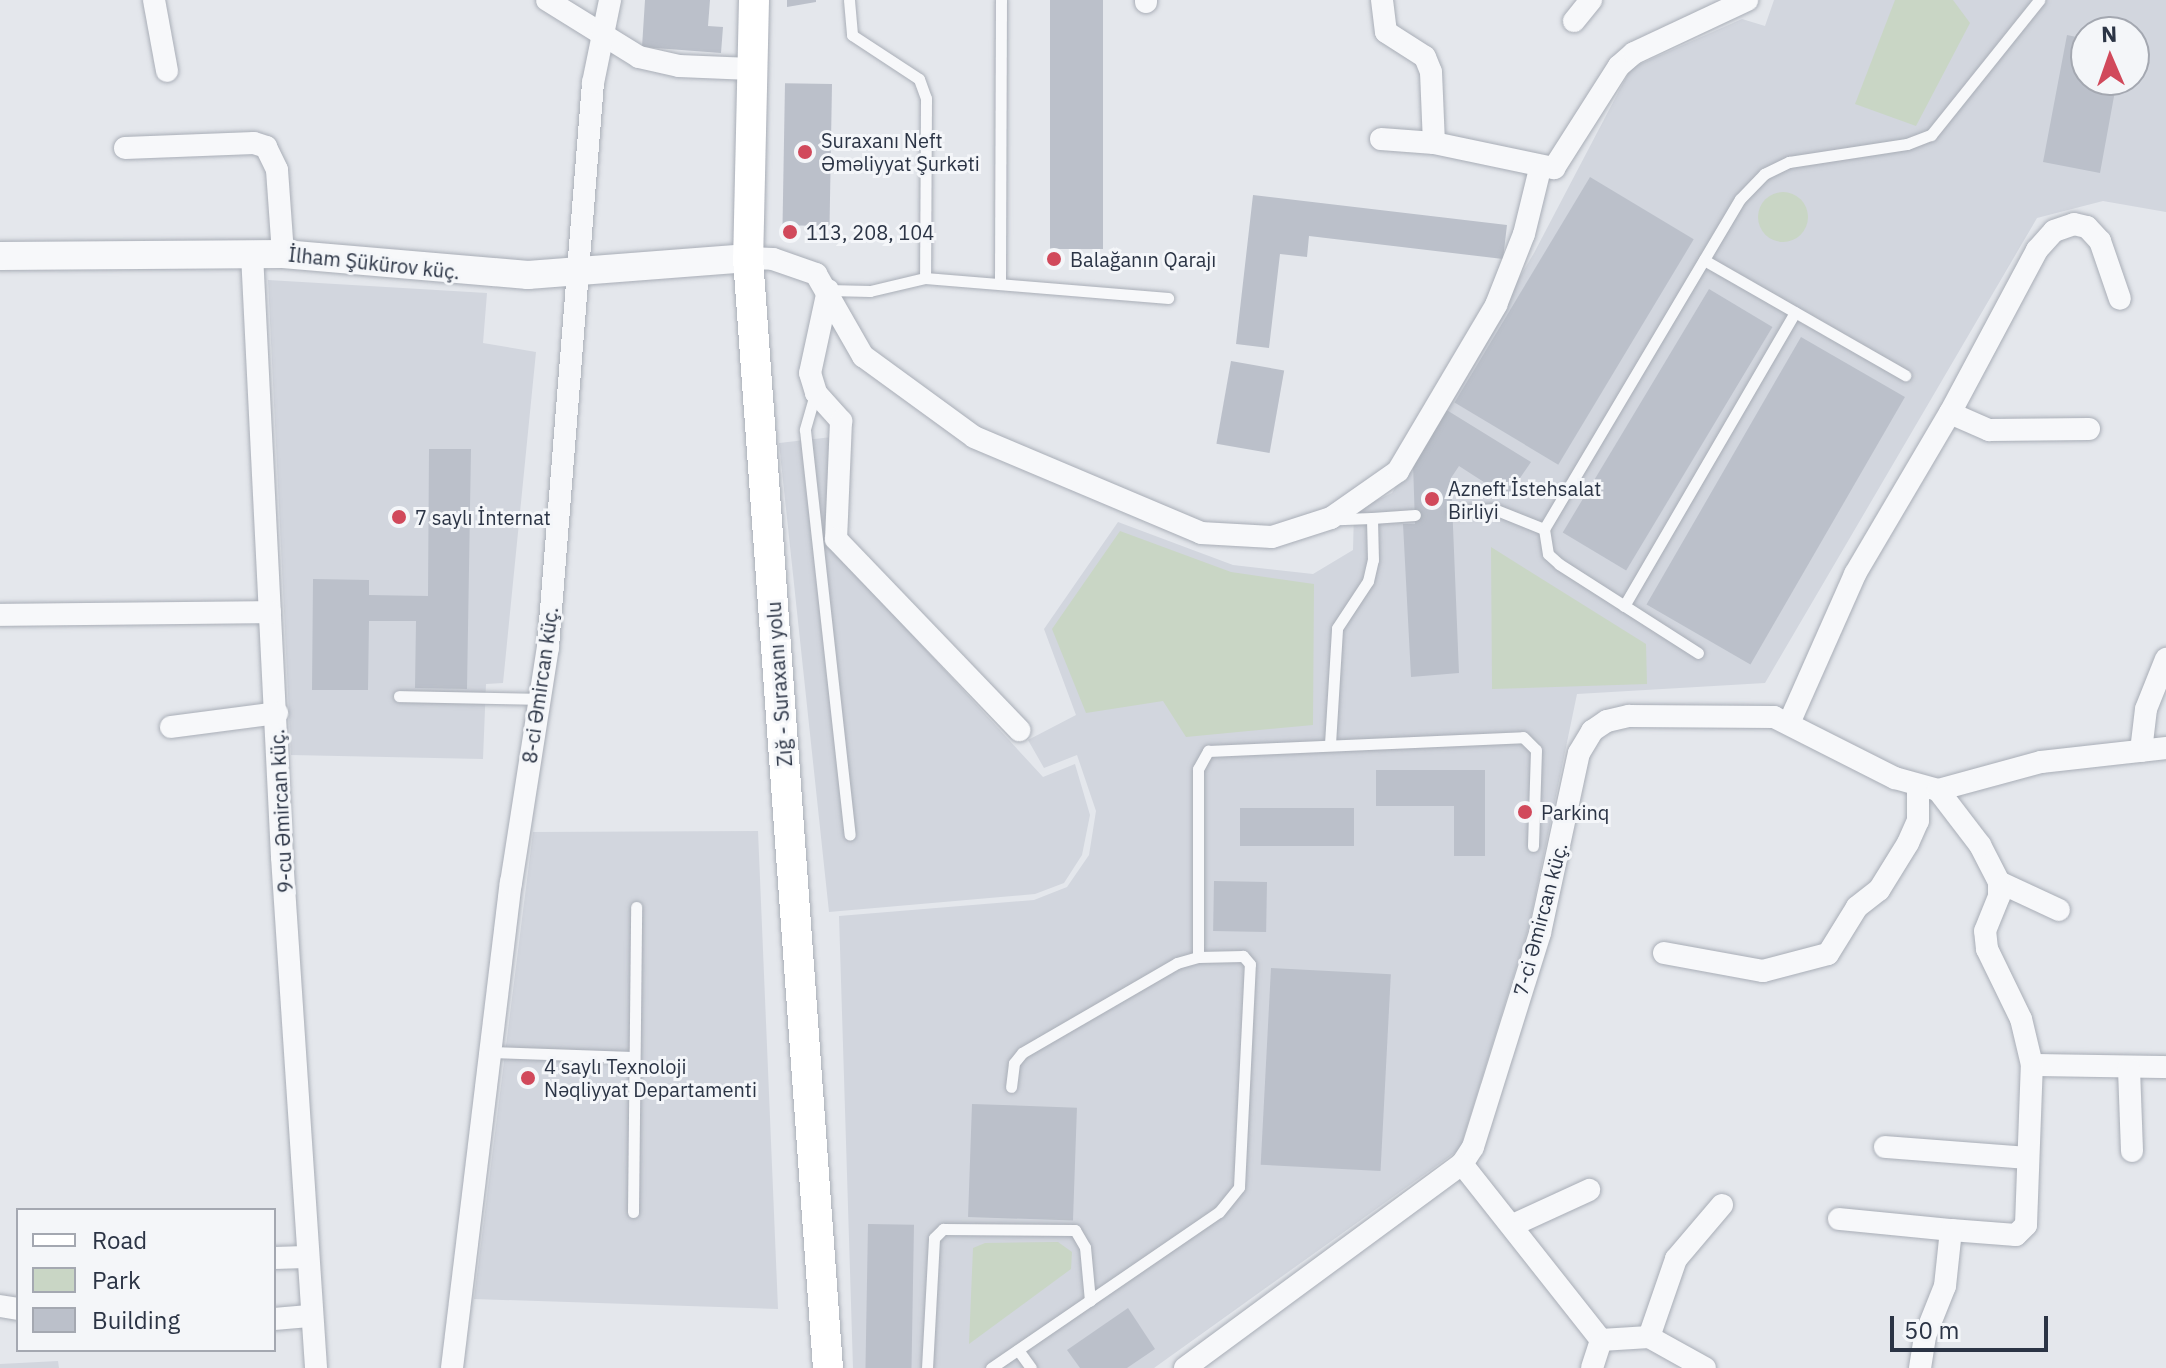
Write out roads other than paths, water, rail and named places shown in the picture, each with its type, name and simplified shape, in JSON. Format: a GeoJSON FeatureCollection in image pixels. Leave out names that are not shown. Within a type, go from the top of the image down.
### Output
{"type":"FeatureCollection","features":[{"type":"Feature","properties":{"kind":"main road","name":"Zığ - Suraxanı yolu"},"geometry":{"type":"LineString","coordinates":[[754,0],[748,258],[828,1368]]}},
{"type":"Feature","properties":{"kind":"street"},"geometry":{"type":"LineString","coordinates":[[154,0],[167,71]]}},
{"type":"Feature","properties":{"kind":"street"},"geometry":{"type":"LineString","coordinates":[[547,0],[604,39],[639,57],[679,66],[751,69]]}},
{"type":"Feature","properties":{"kind":"street","name":"8-ci Əmircan küç."},"geometry":{"type":"LineString","coordinates":[[452,1368],[489,1052],[540,699],[581,275],[593,83],[610,0]]}},
{"type":"Feature","properties":{"kind":"street"},"geometry":{"type":"LineString","coordinates":[[1382,0],[1386,32],[1425,57],[1431,72],[1434,143]]}},
{"type":"Feature","properties":{"kind":"street"},"geometry":{"type":"LineString","coordinates":[[1574,21],[1591,0]]}},
{"type":"Feature","properties":{"kind":"street"},"geometry":{"type":"LineString","coordinates":[[1381,139],[1434,143],[1540,169],[1563,161],[1619,66],[1634,53],[1747,0]]}},
{"type":"Feature","properties":{"kind":"street"},"geometry":{"type":"LineString","coordinates":[[125,148],[254,143],[266,147],[277,170],[283,254]]}},
{"type":"Feature","properties":{"kind":"street"},"geometry":{"type":"LineString","coordinates":[[748,258],[795,264],[816,274],[828,290],[863,356],[917,399],[974,437],[1065,480],[1221,537],[1272,537],[1331,518],[1398,471],[1496,305],[1524,234],[1540,169]]}},
{"type":"Feature","properties":{"kind":"street"},"geometry":{"type":"LineString","coordinates":[[1790,721],[1855,574],[1950,413],[2037,250],[2054,231],[2074,224],[2087,227],[2100,241],[2120,299]]}},
{"type":"Feature","properties":{"kind":"street","name":"9-cu Əmircan küç."},"geometry":{"type":"LineString","coordinates":[[252,254],[306,1257],[316,1368]]}},
{"type":"Feature","properties":{"kind":"street","name":"İlham Şükürov küç."},"geometry":{"type":"LineString","coordinates":[[0,256],[283,254],[476,273],[581,275],[748,258]]}},
{"type":"Feature","properties":{"kind":"street"},"geometry":{"type":"LineString","coordinates":[[828,290],[810,373],[816,393],[841,421],[836,539],[1019,730]]}},
{"type":"Feature","properties":{"kind":"street"},"geometry":{"type":"LineString","coordinates":[[1950,413],[1989,430],[2089,429]]}},
{"type":"Feature","properties":{"kind":"street"},"geometry":{"type":"LineString","coordinates":[[0,615],[270,612]]}},
{"type":"Feature","properties":{"kind":"street"},"geometry":{"type":"LineString","coordinates":[[2141,751],[2146,709],[2166,659]]}},
{"type":"Feature","properties":{"kind":"street"},"geometry":{"type":"LineString","coordinates":[[171,727],[277,713]]}},
{"type":"Feature","properties":{"kind":"street","name":"7-ci Əmircan küç."},"geometry":{"type":"LineString","coordinates":[[1185,1368],[1462,1164],[1473,1147],[1540,933],[1579,753],[1592,731],[1629,716],[1790,721],[1928,788]]}},
{"type":"Feature","properties":{"kind":"street"},"geometry":{"type":"LineString","coordinates":[[1928,788],[2041,762],[2166,748]]}},
{"type":"Feature","properties":{"kind":"street"},"geometry":{"type":"LineString","coordinates":[[1839,1219],[2016,1235],[2026,1225],[2032,1065],[2021,1019],[1987,949],[1985,931],[1999,896],[1999,882],[1980,845],[1928,788]]}},
{"type":"Feature","properties":{"kind":"street"},"geometry":{"type":"LineString","coordinates":[[1664,953],[1763,971],[1828,954],[1857,907],[1879,890],[1908,843],[1928,788]]}},
{"type":"Feature","properties":{"kind":"street"},"geometry":{"type":"LineString","coordinates":[[1999,882],[2059,910]]}},
{"type":"Feature","properties":{"kind":"street"},"geometry":{"type":"LineString","coordinates":[[2032,1065],[2129,1069],[2166,1067]]}},
{"type":"Feature","properties":{"kind":"street"},"geometry":{"type":"LineString","coordinates":[[2129,1069],[2132,1151]]}},
{"type":"Feature","properties":{"kind":"street"},"geometry":{"type":"LineString","coordinates":[[1885,1147],[2027,1158]]}},
{"type":"Feature","properties":{"kind":"street"},"geometry":{"type":"LineString","coordinates":[[1462,1164],[1601,1340]]}},
{"type":"Feature","properties":{"kind":"street"},"geometry":{"type":"LineString","coordinates":[[1513,1225],[1589,1190]]}},
{"type":"Feature","properties":{"kind":"street"},"geometry":{"type":"LineString","coordinates":[[1649,1337],[1676,1259],[1722,1205]]}},
{"type":"Feature","properties":{"kind":"street"},"geometry":{"type":"LineString","coordinates":[[1920,1368],[1925,1336],[1945,1286],[1951,1230]]}},
{"type":"Feature","properties":{"kind":"street"},"geometry":{"type":"LineString","coordinates":[[276,1258],[306,1257]]}},
{"type":"Feature","properties":{"kind":"street"},"geometry":{"type":"LineString","coordinates":[[276,1319],[312,1316]]}},
{"type":"Feature","properties":{"kind":"street"},"geometry":{"type":"LineString","coordinates":[[1601,1340],[1649,1337],[1705,1368]]}},
{"type":"Feature","properties":{"kind":"street"},"geometry":{"type":"LineString","coordinates":[[1592,1368],[1601,1340]]}},
{"type":"Feature","properties":{"kind":"lane"},"geometry":{"type":"LineString","coordinates":[[849,0],[852,35],[919,79],[926,98],[925,278]]}},
{"type":"Feature","properties":{"kind":"lane"},"geometry":{"type":"LineString","coordinates":[[1000,282],[1001,0]]}},
{"type":"Feature","properties":{"kind":"lane"},"geometry":{"type":"LineString","coordinates":[[1698,653],[1559,564],[1548,554],[1544,529],[1740,199],[1764,174],[1789,162],[1907,144],[1931,135],[2039,0]]}},
{"type":"Feature","properties":{"kind":"lane"},"geometry":{"type":"LineString","coordinates":[[1704,260],[1905,375]]}},
{"type":"Feature","properties":{"kind":"lane"},"geometry":{"type":"LineString","coordinates":[[828,290],[870,291],[925,278],[1168,298]]}},
{"type":"Feature","properties":{"kind":"lane"},"geometry":{"type":"LineString","coordinates":[[1624,606],[1795,312]]}},
{"type":"Feature","properties":{"kind":"lane"},"geometry":{"type":"LineString","coordinates":[[816,393],[805,430],[850,835]]}},
{"type":"Feature","properties":{"kind":"lane"},"geometry":{"type":"LineString","coordinates":[[1453,512],[1494,509],[1544,529]]}},
{"type":"Feature","properties":{"kind":"lane"},"geometry":{"type":"LineString","coordinates":[[1331,518],[1415,515]]}},
{"type":"Feature","properties":{"kind":"lane"},"geometry":{"type":"LineString","coordinates":[[1330,744],[1332,649],[1337,628],[1368,581],[1372,518]]}},
{"type":"Feature","properties":{"kind":"lane"},"geometry":{"type":"LineString","coordinates":[[399,696],[540,699]]}},
{"type":"Feature","properties":{"kind":"lane"},"geometry":{"type":"LineString","coordinates":[[1198,957],[1201,757],[1208,751],[1523,737],[1536,750],[1533,846]]}},
{"type":"Feature","properties":{"kind":"lane"},"geometry":{"type":"LineString","coordinates":[[633,1212],[636,907]]}},
{"type":"Feature","properties":{"kind":"lane"},"geometry":{"type":"LineString","coordinates":[[991,1368],[1219,1212],[1239,1187],[1244,1167],[1250,964],[1243,956],[1198,957],[1177,963],[1022,1053],[1014,1063],[1011,1087]]}},
{"type":"Feature","properties":{"kind":"lane"},"geometry":{"type":"LineString","coordinates":[[489,1052],[634,1057]]}},
{"type":"Feature","properties":{"kind":"lane"},"geometry":{"type":"LineString","coordinates":[[927,1368],[934,1238],[943,1229],[1075,1230],[1085,1247],[1090,1301]]}},
{"type":"Feature","properties":{"kind":"lane"},"geometry":{"type":"LineString","coordinates":[[1018,1350],[1031,1368]]}},
{"type":"Feature","properties":{"kind":"place","name":"Suraxanı Neft Əməliyyat Şurkəti"},"geometry":{"type":"Point","coordinates":[805,152]}},
{"type":"Feature","properties":{"kind":"place","name":"113, 208, 104"},"geometry":{"type":"Point","coordinates":[790,232]}},
{"type":"Feature","properties":{"kind":"place","name":"Balağanın Qarajı"},"geometry":{"type":"Point","coordinates":[1054,259]}},
{"type":"Feature","properties":{"kind":"place","name":"Azneft İstehsalat Birliyi"},"geometry":{"type":"Point","coordinates":[1432,499]}},
{"type":"Feature","properties":{"kind":"place","name":"7 saylı İnternat"},"geometry":{"type":"Point","coordinates":[399,517]}},
{"type":"Feature","properties":{"kind":"place","name":"Parkinq"},"geometry":{"type":"Point","coordinates":[1525,812]}},
{"type":"Feature","properties":{"kind":"place","name":"4 saylı Texnoloji Nəqliyyat Departamenti"},"geometry":{"type":"Point","coordinates":[528,1078]}}]}
